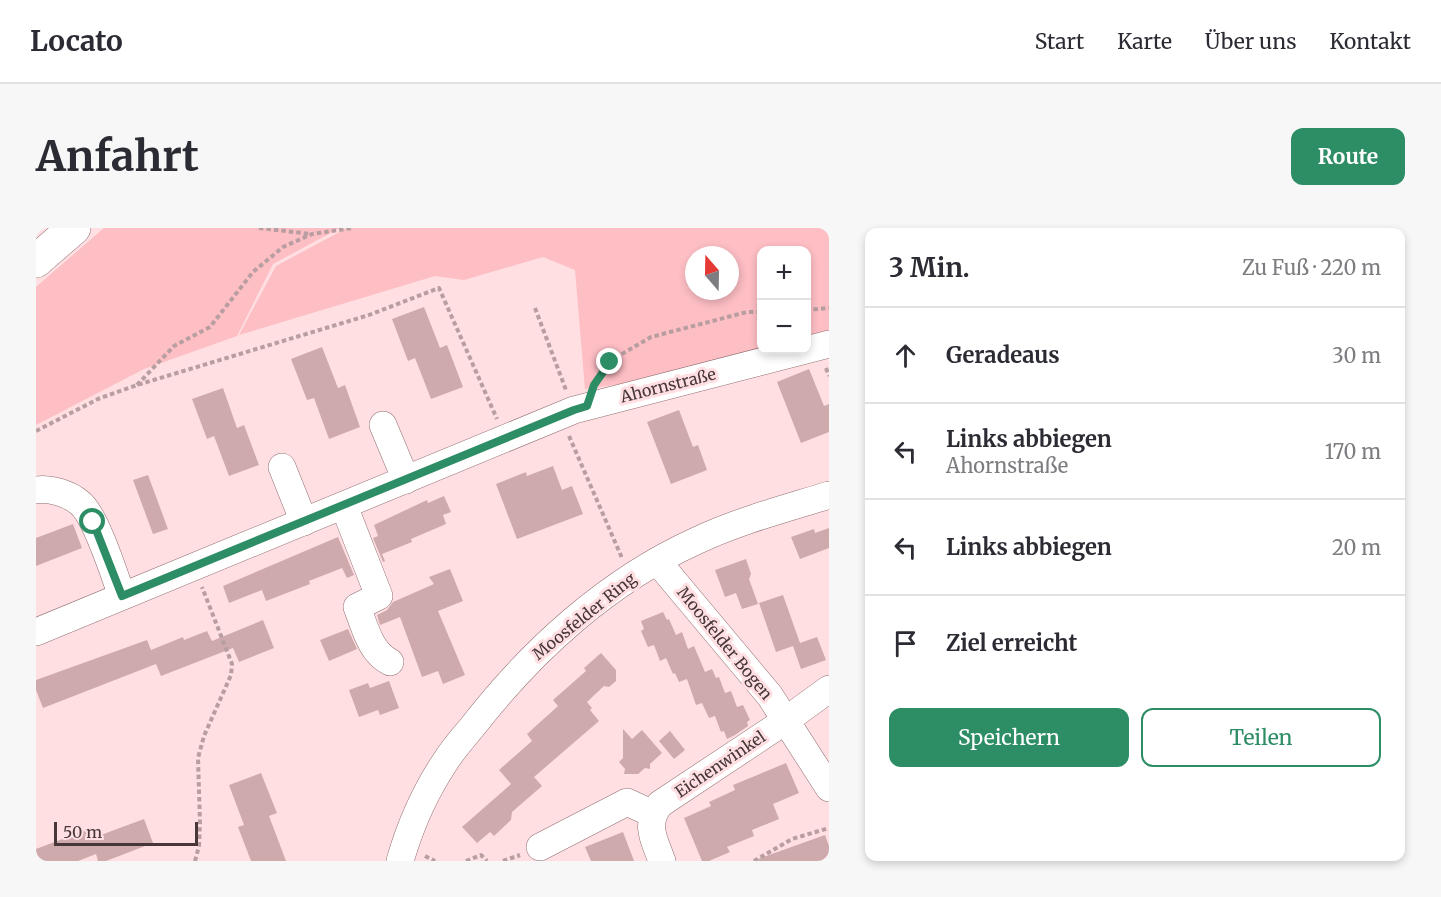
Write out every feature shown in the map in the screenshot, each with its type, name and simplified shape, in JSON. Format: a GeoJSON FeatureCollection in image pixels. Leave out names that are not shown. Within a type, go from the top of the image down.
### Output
{"type":"FeatureCollection","features":[{"type":"Feature","properties":{"kind":"main road"},"geometry":{"type":"LineString","coordinates":[[36,261],[74,228]]}},
{"type":"Feature","properties":{"kind":"street","name":"Ahornstraße"},"geometry":{"type":"LineString","coordinates":[[36,632],[574,411],[829,344]]}},
{"type":"Feature","properties":{"kind":"street"},"geometry":{"type":"LineString","coordinates":[[382,425],[406,480]]}},
{"type":"Feature","properties":{"kind":"street"},"geometry":{"type":"LineString","coordinates":[[282,467],[304,522]]}},
{"type":"Feature","properties":{"kind":"street"},"geometry":{"type":"LineString","coordinates":[[36,490],[57,491],[80,503],[93,522],[122,596]]}},
{"type":"Feature","properties":{"kind":"street","name":"Moosfelder Ring"},"geometry":{"type":"LineString","coordinates":[[400,861],[416,816],[445,761],[492,702],[530,660],[571,623],[633,576],[694,542],[738,523],[829,495]]}},
{"type":"Feature","properties":{"kind":"street"},"geometry":{"type":"LineString","coordinates":[[344,506],[379,596],[357,607],[379,656],[390,662]]}},
{"type":"Feature","properties":{"kind":"street","name":"Moosfelder Bogen"},"geometry":{"type":"LineString","coordinates":[[657,561],[770,696],[829,789]]}},
{"type":"Feature","properties":{"kind":"street","name":"Eichenwinkel"},"geometry":{"type":"LineString","coordinates":[[653,814],[660,804],[829,689]]}},
{"type":"Feature","properties":{"kind":"street"},"geometry":{"type":"LineString","coordinates":[[540,847],[627,802],[653,814],[651,826],[662,861]]}},
{"type":"Feature","properties":{"kind":"path"},"geometry":{"type":"LineString","coordinates":[[259,228],[312,234],[352,228]]}},
{"type":"Feature","properties":{"kind":"path"},"geometry":{"type":"LineString","coordinates":[[137,385],[174,346],[210,327],[253,272],[283,247],[312,234]]}},
{"type":"Feature","properties":{"kind":"path"},"geometry":{"type":"LineString","coordinates":[[36,431],[98,399],[137,385],[369,315],[440,288],[506,439]]}},
{"type":"Feature","properties":{"kind":"path"},"geometry":{"type":"LineString","coordinates":[[535,308],[574,411],[619,552]]}},
{"type":"Feature","properties":{"kind":"path"},"geometry":{"type":"LineString","coordinates":[[811,309],[829,308]]}},
{"type":"Feature","properties":{"kind":"path"},"geometry":{"type":"LineString","coordinates":[[574,411],[610,362],[651,338],[747,312],[757,312]]}},
{"type":"Feature","properties":{"kind":"path"},"geometry":{"type":"LineString","coordinates":[[194,566],[232,664],[231,675],[204,736],[198,758],[200,823],[199,846],[195,861]]}},
{"type":"Feature","properties":{"kind":"path"},"geometry":{"type":"LineString","coordinates":[[754,861],[792,840],[829,828]]}},
{"type":"Feature","properties":{"kind":"path"},"geometry":{"type":"LineString","coordinates":[[466,861],[481,855],[487,861]]}},
{"type":"Feature","properties":{"kind":"shaded area"},"geometry":{"type":"Polygon","coordinates":[[[104,228],[340,228],[273,264],[237,336],[144,369],[36,425],[36,287],[104,228]]]}},
{"type":"Feature","properties":{"kind":"shaded area"},"geometry":{"type":"Polygon","coordinates":[[[347,228],[829,228],[829,339],[811,343],[811,246],[757,246],[757,351],[651,380],[585,389],[575,270],[543,257],[464,280],[435,276],[239,335],[276,266],[347,228]]]}},
{"type":"Feature","properties":{"kind":"building"},"geometry":{"type":"Polygon","coordinates":[[[424,307],[440,348],[447,345],[463,387],[431,399],[415,358],[408,361],[392,319],[424,307]]]}},
{"type":"Feature","properties":{"kind":"building"},"geometry":{"type":"Polygon","coordinates":[[[322,347],[338,388],[345,385],[360,427],[329,439],[314,398],[307,400],[291,359],[322,347]]]}},
{"type":"Feature","properties":{"kind":"building"},"geometry":{"type":"Polygon","coordinates":[[[809,369],[824,406],[829,404],[829,432],[801,443],[777,382],[809,369]]]}},
{"type":"Feature","properties":{"kind":"building"},"geometry":{"type":"Polygon","coordinates":[[[223,388],[237,428],[244,425],[259,465],[229,476],[214,436],[207,439],[192,399],[223,388]]]}},
{"type":"Feature","properties":{"kind":"building"},"geometry":{"type":"Polygon","coordinates":[[[679,410],[693,447],[698,445],[707,470],[671,484],[647,422],[679,410]]]}},
{"type":"Feature","properties":{"kind":"building"},"geometry":{"type":"Polygon","coordinates":[[[553,466],[562,490],[572,486],[583,514],[517,539],[496,484],[526,472],[527,476],[553,466]]]}},
{"type":"Feature","properties":{"kind":"building"},"geometry":{"type":"Polygon","coordinates":[[[148,475],[168,529],[153,534],[133,480],[148,475]]]}},
{"type":"Feature","properties":{"kind":"building"},"geometry":{"type":"Polygon","coordinates":[[[444,496],[451,512],[443,515],[446,524],[411,539],[412,542],[382,554],[385,561],[383,562],[373,538],[378,536],[374,525],[427,500],[428,503],[444,496]]]}},
{"type":"Feature","properties":{"kind":"building"},"geometry":{"type":"Polygon","coordinates":[[[73,524],[82,548],[36,566],[36,538],[73,524]]]}},
{"type":"Feature","properties":{"kind":"building"},"geometry":{"type":"Polygon","coordinates":[[[829,528],[829,548],[800,559],[791,537],[814,529],[815,533],[829,528]]]}},
{"type":"Feature","properties":{"kind":"building"},"geometry":{"type":"Polygon","coordinates":[[[338,537],[354,575],[347,578],[342,568],[309,581],[310,584],[266,601],[262,590],[229,603],[223,586],[338,537]]]}},
{"type":"Feature","properties":{"kind":"building"},"geometry":{"type":"Polygon","coordinates":[[[746,559],[751,574],[749,579],[758,604],[742,609],[736,593],[725,597],[715,570],[746,559]]]}},
{"type":"Feature","properties":{"kind":"building"},"geometry":{"type":"Polygon","coordinates":[[[450,569],[463,601],[438,611],[465,675],[443,684],[438,671],[422,677],[400,617],[380,625],[377,615],[387,610],[393,602],[434,584],[429,577],[450,569]]]}},
{"type":"Feature","properties":{"kind":"building"},"geometry":{"type":"Polygon","coordinates":[[[783,595],[800,643],[817,637],[826,660],[801,669],[793,646],[776,652],[759,603],[783,595]]]}},
{"type":"Feature","properties":{"kind":"building"},"geometry":{"type":"Polygon","coordinates":[[[663,612],[676,635],[682,632],[688,649],[694,646],[705,672],[712,669],[716,678],[719,677],[725,693],[731,691],[737,707],[743,705],[750,720],[747,722],[748,726],[735,735],[727,739],[724,731],[721,732],[715,716],[709,718],[702,703],[696,705],[687,679],[679,682],[666,658],[660,661],[654,645],[648,647],[641,631],[644,629],[641,621],[663,612]]]}},
{"type":"Feature","properties":{"kind":"building"},"geometry":{"type":"Polygon","coordinates":[[[263,620],[274,648],[239,662],[233,648],[161,676],[156,664],[43,708],[36,690],[36,680],[147,640],[151,650],[183,637],[184,640],[207,631],[212,641],[263,620]]]}},
{"type":"Feature","properties":{"kind":"building"},"geometry":{"type":"Polygon","coordinates":[[[348,629],[357,649],[329,661],[320,640],[348,629]]]}},
{"type":"Feature","properties":{"kind":"building"},"geometry":{"type":"Polygon","coordinates":[[[601,653],[616,670],[616,681],[609,687],[604,686],[587,702],[599,721],[534,777],[542,786],[512,812],[511,820],[494,836],[490,832],[477,843],[462,827],[511,784],[499,770],[532,741],[527,734],[558,706],[553,700],[586,671],[584,668],[601,653]]]}},
{"type":"Feature","properties":{"kind":"building"},"geometry":{"type":"Polygon","coordinates":[[[389,681],[399,708],[380,715],[378,710],[359,717],[349,690],[368,683],[370,688],[389,681]]]}},
{"type":"Feature","properties":{"kind":"building"},"geometry":{"type":"Polygon","coordinates":[[[623,729],[632,739],[642,730],[662,753],[650,764],[650,769],[645,768],[638,774],[624,774],[625,769],[619,762],[623,758],[623,729]]]}},
{"type":"Feature","properties":{"kind":"building"},"geometry":{"type":"Polygon","coordinates":[[[670,731],[685,750],[674,759],[659,741],[670,731]]]}},
{"type":"Feature","properties":{"kind":"building"},"geometry":{"type":"Polygon","coordinates":[[[786,763],[799,793],[773,804],[779,819],[752,830],[754,836],[727,847],[730,852],[709,861],[702,861],[684,818],[711,806],[709,802],[735,790],[733,785],[786,763]]]}},
{"type":"Feature","properties":{"kind":"building"},"geometry":{"type":"Polygon","coordinates":[[[261,773],[277,813],[269,816],[286,861],[251,861],[238,827],[244,825],[229,785],[261,773]]]}},
{"type":"Feature","properties":{"kind":"building"},"geometry":{"type":"Polygon","coordinates":[[[144,819],[153,843],[106,861],[98,861],[96,854],[78,861],[36,861],[36,849],[86,830],[90,839],[144,819]]]}},
{"type":"Feature","properties":{"kind":"building"},"geometry":{"type":"Polygon","coordinates":[[[623,832],[634,861],[591,861],[585,847],[623,832]]]}},
{"type":"Feature","properties":{"kind":"building"},"geometry":{"type":"Polygon","coordinates":[[[825,835],[829,846],[829,861],[759,861],[758,859],[825,835]]]}},
{"type":"Feature","properties":{"kind":"route"},"geometry":{"type":"LineString","coordinates":[[93,522],[122,596],[587,406],[594,385],[610,362]]}}]}
